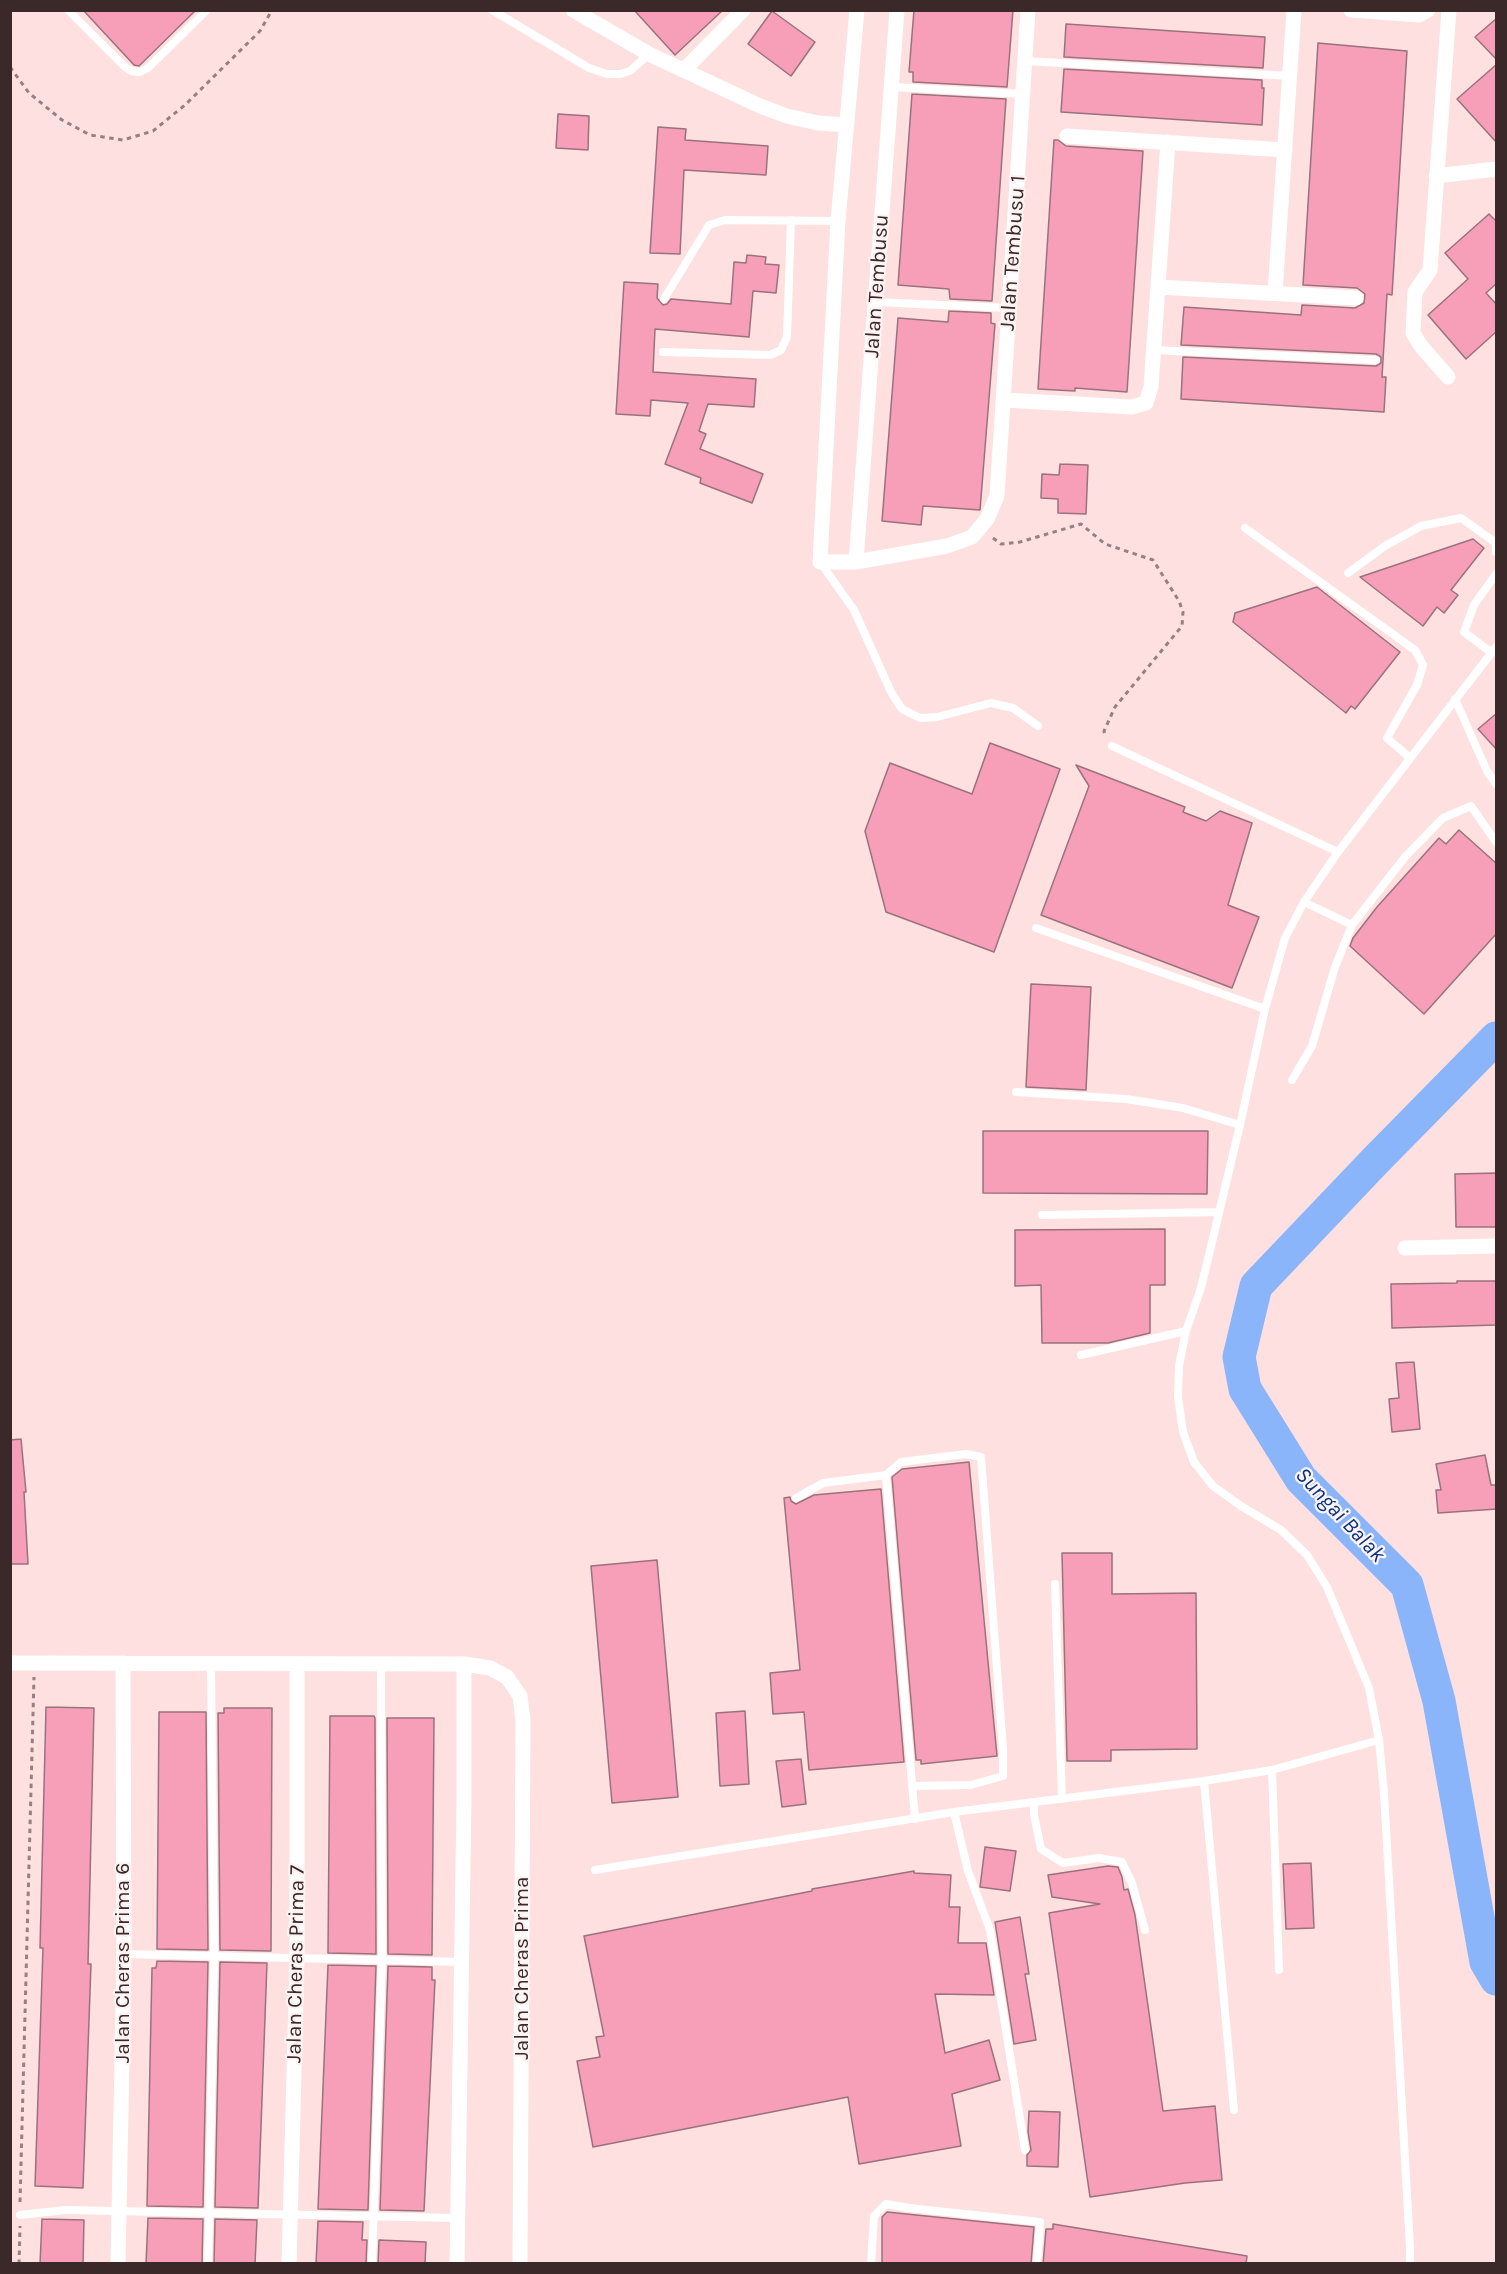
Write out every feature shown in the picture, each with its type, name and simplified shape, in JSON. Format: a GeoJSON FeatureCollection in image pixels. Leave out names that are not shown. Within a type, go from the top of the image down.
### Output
{"type":"FeatureCollection","features":[{"type":"Feature","properties":{"kind":"street"},"geometry":{"type":"LineString","coordinates":[[573,10],[649,54],[760,106],[787,116],[818,123],[846,125]]}},
{"type":"Feature","properties":{"kind":"street"},"geometry":{"type":"LineString","coordinates":[[685,69],[743,10]]}},
{"type":"Feature","properties":{"kind":"street"},"geometry":{"type":"LineString","coordinates":[[857,10],[838,220],[820,562],[856,562],[947,546],[972,537],[980,527]]}},
{"type":"Feature","properties":{"kind":"street","name":"Jalan Tembusu"},"geometry":{"type":"LineString","coordinates":[[856,562],[897,10]]}},
{"type":"Feature","properties":{"kind":"street","name":"Jalan Tembusu 1"},"geometry":{"type":"LineString","coordinates":[[980,527],[987,519],[997,496],[1028,10]]}},
{"type":"Feature","properties":{"kind":"street"},"geometry":{"type":"LineString","coordinates":[[1275,293],[1294,10]]}},
{"type":"Feature","properties":{"kind":"street"},"geometry":{"type":"LineString","coordinates":[[1352,10],[1419,15],[1428,10]]}},
{"type":"Feature","properties":{"kind":"street"},"geometry":{"type":"LineString","coordinates":[[1448,377],[1421,346],[1413,333],[1415,291],[1430,270],[1449,10]]}},
{"type":"Feature","properties":{"kind":"street"},"geometry":{"type":"LineString","coordinates":[[1067,136],[1285,150]]}},
{"type":"Feature","properties":{"kind":"street"},"geometry":{"type":"LineString","coordinates":[[1003,400],[1132,407],[1146,403],[1151,387],[1168,142]]}},
{"type":"Feature","properties":{"kind":"street"},"geometry":{"type":"LineString","coordinates":[[1436,176],[1497,169]]}},
{"type":"Feature","properties":{"kind":"street"},"geometry":{"type":"LineString","coordinates":[[1158,287],[1356,298]]}},
{"type":"Feature","properties":{"kind":"street"},"geometry":{"type":"LineString","coordinates":[[1405,1248],[1497,1246]]}},
{"type":"Feature","properties":{"kind":"street"},"geometry":{"type":"LineString","coordinates":[[10,1663],[464,1664],[457,2264]]}},
{"type":"Feature","properties":{"kind":"street","name":"Jalan Cheras Prima 6"},"geometry":{"type":"LineString","coordinates":[[118,2264],[124,1954],[123,1663]]}},
{"type":"Feature","properties":{"kind":"street","name":"Jalan Cheras Prima 7"},"geometry":{"type":"LineString","coordinates":[[290,2264],[297,1958],[297,1664]]}},
{"type":"Feature","properties":{"kind":"street","name":"Jalan Cheras Prima"},"geometry":{"type":"LineString","coordinates":[[464,1664],[490,1668],[507,1677],[520,1696],[523,1721],[520,2264]]}},
{"type":"Feature","properties":{"kind":"lane"},"geometry":{"type":"LineString","coordinates":[[68,10],[124,66],[131,71],[140,72],[148,68],[207,10]]}},
{"type":"Feature","properties":{"kind":"lane"},"geometry":{"type":"LineString","coordinates":[[492,10],[589,68],[607,74],[630,71],[649,54]]}},
{"type":"Feature","properties":{"kind":"lane"},"geometry":{"type":"LineString","coordinates":[[1025,61],[1290,76]]}},
{"type":"Feature","properties":{"kind":"lane"},"geometry":{"type":"LineString","coordinates":[[892,87],[1023,94]]}},
{"type":"Feature","properties":{"kind":"lane"},"geometry":{"type":"LineString","coordinates":[[664,299],[709,225],[726,220],[838,220]]}},
{"type":"Feature","properties":{"kind":"lane"},"geometry":{"type":"LineString","coordinates":[[663,352],[770,355],[781,350],[787,337],[791,220]]}},
{"type":"Feature","properties":{"kind":"lane"},"geometry":{"type":"LineString","coordinates":[[875,302],[1009,308]]}},
{"type":"Feature","properties":{"kind":"lane"},"geometry":{"type":"LineString","coordinates":[[1153,350],[1376,360]]}},
{"type":"Feature","properties":{"kind":"lane"},"geometry":{"type":"LineString","coordinates":[[1348,573],[1385,546],[1421,526],[1461,518],[1496,543],[1497,552]]}},
{"type":"Feature","properties":{"kind":"lane"},"geometry":{"type":"LineString","coordinates":[[1245,528],[1415,650],[1423,665],[1417,685],[1387,738],[1410,758]]}},
{"type":"Feature","properties":{"kind":"lane"},"geometry":{"type":"LineString","coordinates":[[820,562],[854,610],[891,692],[902,709],[920,718],[929,718],[957,713],[991,702],[1013,708],[1038,726]]}},
{"type":"Feature","properties":{"kind":"lane"},"geometry":{"type":"LineString","coordinates":[[1410,2264],[1387,1841],[1379,1740],[1369,1688],[1327,1587],[1307,1555],[1281,1530],[1213,1486],[1194,1462],[1183,1432],[1178,1398],[1179,1366],[1186,1331],[1201,1288],[1265,1009],[1285,938],[1304,902],[1338,852],[1494,650],[1464,632],[1474,605],[1497,574]]}},
{"type":"Feature","properties":{"kind":"lane"},"geometry":{"type":"LineString","coordinates":[[1455,699],[1487,771],[1497,784]]}},
{"type":"Feature","properties":{"kind":"lane"},"geometry":{"type":"LineString","coordinates":[[1112,746],[1338,852]]}},
{"type":"Feature","properties":{"kind":"lane"},"geometry":{"type":"LineString","coordinates":[[1292,1080],[1312,1046],[1335,967],[1352,925],[1405,857],[1443,818],[1471,806],[1497,842]]}},
{"type":"Feature","properties":{"kind":"lane"},"geometry":{"type":"LineString","coordinates":[[1304,902],[1352,925]]}},
{"type":"Feature","properties":{"kind":"lane"},"geometry":{"type":"LineString","coordinates":[[1036,928],[1265,1009]]}},
{"type":"Feature","properties":{"kind":"lane"},"geometry":{"type":"LineString","coordinates":[[1016,1092],[1183,1108],[1240,1125]]}},
{"type":"Feature","properties":{"kind":"lane"},"geometry":{"type":"LineString","coordinates":[[1042,1215],[1219,1212]]}},
{"type":"Feature","properties":{"kind":"lane"},"geometry":{"type":"LineString","coordinates":[[1081,1355],[1186,1331]]}},
{"type":"Feature","properties":{"kind":"lane"},"geometry":{"type":"LineString","coordinates":[[796,1498],[823,1483],[886,1475],[901,1462],[966,1454],[981,1457],[1003,1749],[1003,1776],[971,1785],[912,1786]]}},
{"type":"Feature","properties":{"kind":"lane"},"geometry":{"type":"LineString","coordinates":[[886,1475],[915,1819]]}},
{"type":"Feature","properties":{"kind":"lane"},"geometry":{"type":"LineString","coordinates":[[1055,1584],[1062,1799]]}},
{"type":"Feature","properties":{"kind":"lane"},"geometry":{"type":"LineString","coordinates":[[208,2264],[214,1956],[211,1664]]}},
{"type":"Feature","properties":{"kind":"lane"},"geometry":{"type":"LineString","coordinates":[[372,2264],[382,1960],[381,1664]]}},
{"type":"Feature","properties":{"kind":"lane"},"geometry":{"type":"LineString","coordinates":[[594,1870],[954,1812],[1204,1781],[1272,1770],[1379,1740]]}},
{"type":"Feature","properties":{"kind":"lane"},"geometry":{"type":"LineString","coordinates":[[1272,1770],[1279,1970]]}},
{"type":"Feature","properties":{"kind":"lane"},"geometry":{"type":"LineString","coordinates":[[1204,1781],[1234,2110]]}},
{"type":"Feature","properties":{"kind":"lane"},"geometry":{"type":"LineString","coordinates":[[1035,1802],[1034,1815],[1041,1849],[1063,1863],[1099,1858],[1122,1862],[1132,1883],[1145,1930]]}},
{"type":"Feature","properties":{"kind":"lane"},"geometry":{"type":"LineString","coordinates":[[954,1812],[968,1871],[990,1930],[1025,2150]]}},
{"type":"Feature","properties":{"kind":"lane"},"geometry":{"type":"LineString","coordinates":[[124,1954],[462,1962]]}},
{"type":"Feature","properties":{"kind":"lane"},"geometry":{"type":"LineString","coordinates":[[871,2264],[874,2216],[886,2204],[1040,2222],[1037,2264]]}},
{"type":"Feature","properties":{"kind":"lane"},"geometry":{"type":"LineString","coordinates":[[20,2215],[65,2210],[456,2218]]}},
{"type":"Feature","properties":{"kind":"path"},"geometry":{"type":"LineString","coordinates":[[10,67],[29,93],[62,120],[90,135],[123,140],[153,131],[185,105],[260,31],[272,10]]}},
{"type":"Feature","properties":{"kind":"path"},"geometry":{"type":"LineString","coordinates":[[980,527],[1001,544],[1008,544],[1081,524],[1105,544],[1153,560],[1179,601],[1183,621],[1178,633],[1125,694],[1111,714],[1104,731],[1106,741],[1112,746]]}},
{"type":"Feature","properties":{"kind":"path"},"geometry":{"type":"LineString","coordinates":[[19,2264],[34,1663]]}},
{"type":"Feature","properties":{"kind":"building"},"geometry":{"type":"Polygon","coordinates":[[[83,10],[196,10],[139,66],[134,65],[83,10]]]}},
{"type":"Feature","properties":{"kind":"building"},"geometry":{"type":"Polygon","coordinates":[[[634,10],[723,10],[675,55],[634,10]]]}},
{"type":"Feature","properties":{"kind":"building"},"geometry":{"type":"Polygon","coordinates":[[[914,10],[1013,10],[1007,87],[913,82],[913,72],[909,72],[914,10]]]}},
{"type":"Feature","properties":{"kind":"building"},"geometry":{"type":"Polygon","coordinates":[[[772,11],[815,42],[791,76],[748,44],[772,11]]]}},
{"type":"Feature","properties":{"kind":"building"},"geometry":{"type":"Polygon","coordinates":[[[1497,18],[1497,60],[1475,37],[1497,18]]]}},
{"type":"Feature","properties":{"kind":"building"},"geometry":{"type":"Polygon","coordinates":[[[1066,24],[1265,37],[1263,68],[1064,57],[1066,24]]]}},
{"type":"Feature","properties":{"kind":"building"},"geometry":{"type":"Polygon","coordinates":[[[1318,43],[1407,51],[1392,295],[1387,294],[1382,377],[1386,377],[1384,412],[1181,399],[1183,357],[1376,366],[1381,363],[1381,357],[1376,354],[1181,345],[1184,307],[1301,315],[1302,305],[1355,308],[1364,303],[1365,294],[1357,288],[1303,285],[1318,43]]]}},
{"type":"Feature","properties":{"kind":"building"},"geometry":{"type":"Polygon","coordinates":[[[1497,64],[1497,143],[1457,99],[1497,64]]]}},
{"type":"Feature","properties":{"kind":"building"},"geometry":{"type":"Polygon","coordinates":[[[1064,69],[1262,80],[1262,88],[1264,88],[1262,125],[1061,112],[1064,69]]]}},
{"type":"Feature","properties":{"kind":"building"},"geometry":{"type":"Polygon","coordinates":[[[912,94],[1006,99],[992,301],[950,299],[949,289],[898,285],[912,94]]]}},
{"type":"Feature","properties":{"kind":"building"},"geometry":{"type":"Polygon","coordinates":[[[558,114],[589,116],[588,150],[556,148],[558,114]]]}},
{"type":"Feature","properties":{"kind":"building"},"geometry":{"type":"Polygon","coordinates":[[[658,127],[686,129],[685,140],[768,146],[766,175],[684,170],[680,254],[650,253],[658,127]]]}},
{"type":"Feature","properties":{"kind":"building"},"geometry":{"type":"Polygon","coordinates":[[[1054,140],[1066,146],[1143,151],[1127,392],[1075,388],[1075,391],[1038,389],[1054,140]]]}},
{"type":"Feature","properties":{"kind":"building"},"geometry":{"type":"Polygon","coordinates":[[[1489,214],[1497,222],[1497,283],[1486,293],[1497,305],[1497,331],[1466,359],[1428,315],[1468,279],[1445,253],[1489,214]]]}},
{"type":"Feature","properties":{"kind":"building"},"geometry":{"type":"Polygon","coordinates":[[[747,255],[766,257],[765,264],[779,265],[776,293],[753,291],[749,337],[655,329],[653,372],[756,379],[754,407],[708,404],[699,431],[706,434],[700,449],[763,474],[752,503],[700,483],[701,478],[665,464],[688,403],[651,400],[650,416],[616,414],[624,282],[658,284],[657,298],[663,305],[671,299],[731,304],[734,262],[746,263],[747,255]]]}},
{"type":"Feature","properties":{"kind":"building"},"geometry":{"type":"Polygon","coordinates":[[[949,311],[991,313],[991,323],[995,324],[980,510],[923,506],[921,525],[882,521],[898,318],[948,322],[949,311]]]}},
{"type":"Feature","properties":{"kind":"building"},"geometry":{"type":"Polygon","coordinates":[[[1060,464],[1088,465],[1086,514],[1058,513],[1058,499],[1041,498],[1042,474],[1059,475],[1060,464]]]}},
{"type":"Feature","properties":{"kind":"building"},"geometry":{"type":"Polygon","coordinates":[[[1473,539],[1484,548],[1451,590],[1458,595],[1444,613],[1437,607],[1423,626],[1360,577],[1473,539]]]}},
{"type":"Feature","properties":{"kind":"building"},"geometry":{"type":"Polygon","coordinates":[[[1317,587],[1400,652],[1355,709],[1351,706],[1346,713],[1233,622],[1235,613],[1317,587]]]}},
{"type":"Feature","properties":{"kind":"building"},"geometry":{"type":"Polygon","coordinates":[[[1497,713],[1497,750],[1478,729],[1497,713]]]}},
{"type":"Feature","properties":{"kind":"building"},"geometry":{"type":"Polygon","coordinates":[[[990,743],[1060,769],[994,952],[886,912],[865,831],[890,763],[972,794],[990,743]]]}},
{"type":"Feature","properties":{"kind":"building"},"geometry":{"type":"Polygon","coordinates":[[[1076,765],[1185,807],[1183,812],[1206,821],[1220,811],[1252,823],[1228,905],[1259,917],[1232,988],[1041,915],[1089,786],[1076,765]]]}},
{"type":"Feature","properties":{"kind":"building"},"geometry":{"type":"Polygon","coordinates":[[[1459,830],[1497,864],[1497,933],[1424,1014],[1350,946],[1353,938],[1377,907],[1439,838],[1446,844],[1459,830]]]}},
{"type":"Feature","properties":{"kind":"building"},"geometry":{"type":"Polygon","coordinates":[[[1031,984],[1091,987],[1086,1090],[1026,1087],[1031,984]]]}},
{"type":"Feature","properties":{"kind":"building"},"geometry":{"type":"Polygon","coordinates":[[[983,1131],[1208,1131],[1207,1194],[983,1193],[983,1131]]]}},
{"type":"Feature","properties":{"kind":"building"},"geometry":{"type":"Polygon","coordinates":[[[1497,1173],[1497,1227],[1456,1227],[1455,1174],[1497,1173]]]}},
{"type":"Feature","properties":{"kind":"building"},"geometry":{"type":"Polygon","coordinates":[[[1165,1229],[1165,1285],[1150,1285],[1150,1333],[1108,1343],[1042,1343],[1041,1285],[1015,1286],[1015,1230],[1165,1229]]]}},
{"type":"Feature","properties":{"kind":"building"},"geometry":{"type":"Polygon","coordinates":[[[1457,1281],[1497,1281],[1497,1325],[1392,1328],[1391,1284],[1457,1283],[1457,1281]]]}},
{"type":"Feature","properties":{"kind":"building"},"geometry":{"type":"Polygon","coordinates":[[[1414,1362],[1420,1429],[1392,1432],[1389,1399],[1399,1398],[1396,1363],[1414,1362]]]}},
{"type":"Feature","properties":{"kind":"building"},"geometry":{"type":"Polygon","coordinates":[[[21,1439],[26,1492],[24,1492],[28,1564],[10,1564],[10,1440],[21,1439]]]}},
{"type":"Feature","properties":{"kind":"building"},"geometry":{"type":"Polygon","coordinates":[[[1485,1455],[1491,1485],[1497,1485],[1497,1509],[1438,1513],[1436,1490],[1441,1490],[1436,1464],[1485,1455]]]}},
{"type":"Feature","properties":{"kind":"building"},"geometry":{"type":"Polygon","coordinates":[[[969,1462],[997,1756],[921,1764],[921,1760],[916,1760],[892,1477],[902,1469],[969,1462]]]}},
{"type":"Feature","properties":{"kind":"building"},"geometry":{"type":"Polygon","coordinates":[[[881,1489],[904,1762],[809,1770],[804,1712],[773,1714],[770,1673],[800,1670],[784,1498],[790,1497],[791,1501],[796,1504],[814,1495],[881,1489]]]}},
{"type":"Feature","properties":{"kind":"building"},"geometry":{"type":"Polygon","coordinates":[[[1062,1553],[1112,1553],[1112,1594],[1196,1593],[1197,1749],[1111,1750],[1111,1761],[1067,1761],[1062,1553]]]}},
{"type":"Feature","properties":{"kind":"building"},"geometry":{"type":"Polygon","coordinates":[[[657,1560],[678,1797],[612,1803],[591,1566],[657,1560]]]}},
{"type":"Feature","properties":{"kind":"building"},"geometry":{"type":"Polygon","coordinates":[[[46,1707],[94,1708],[88,1964],[91,1964],[83,2188],[35,2186],[43,1948],[40,1948],[46,1707]]]}},
{"type":"Feature","properties":{"kind":"building"},"geometry":{"type":"Polygon","coordinates":[[[224,1708],[272,1708],[271,1951],[220,1950],[218,1713],[224,1713],[224,1708]]]}},
{"type":"Feature","properties":{"kind":"building"},"geometry":{"type":"Polygon","coordinates":[[[745,1711],[749,1784],[720,1786],[716,1713],[745,1711]]]}},
{"type":"Feature","properties":{"kind":"building"},"geometry":{"type":"Polygon","coordinates":[[[159,1712],[206,1712],[208,1950],[157,1949],[159,1712]]]}},
{"type":"Feature","properties":{"kind":"building"},"geometry":{"type":"Polygon","coordinates":[[[330,1716],[374,1716],[375,1718],[376,1954],[328,1953],[330,1716]]]}},
{"type":"Feature","properties":{"kind":"building"},"geometry":{"type":"Polygon","coordinates":[[[387,1718],[434,1718],[432,1955],[388,1954],[387,1718]]]}},
{"type":"Feature","properties":{"kind":"building"},"geometry":{"type":"Polygon","coordinates":[[[801,1759],[806,1804],[782,1807],[776,1761],[801,1759]]]}},
{"type":"Feature","properties":{"kind":"building"},"geometry":{"type":"Polygon","coordinates":[[[985,1847],[1016,1851],[1010,1891],[980,1887],[985,1847]]]}},
{"type":"Feature","properties":{"kind":"building"},"geometry":{"type":"Polygon","coordinates":[[[1311,1863],[1314,1928],[1286,1929],[1283,1864],[1311,1863]]]}},
{"type":"Feature","properties":{"kind":"building"},"geometry":{"type":"Polygon","coordinates":[[[1108,1866],[1118,1867],[1124,1890],[1128,1889],[1135,1915],[1163,2111],[1215,2106],[1222,2180],[1090,2197],[1049,1913],[1100,1904],[1052,1897],[1048,1875],[1108,1866]]]}},
{"type":"Feature","properties":{"kind":"building"},"geometry":{"type":"Polygon","coordinates":[[[914,1871],[914,1873],[951,1875],[949,1907],[960,1907],[958,1943],[986,1943],[994,1995],[935,1994],[945,2053],[989,2040],[1000,2080],[952,2094],[961,2146],[859,2164],[848,2097],[593,2147],[577,2061],[600,2057],[596,2037],[604,2036],[584,1936],[812,1891],[812,1889],[914,1871]]]}},
{"type":"Feature","properties":{"kind":"building"},"geometry":{"type":"Polygon","coordinates":[[[1020,1917],[1029,1974],[1025,1974],[1036,2040],[1014,2044],[995,1922],[1020,1917]]]}},
{"type":"Feature","properties":{"kind":"building"},"geometry":{"type":"Polygon","coordinates":[[[157,1961],[208,1962],[203,2207],[147,2206],[152,1968],[156,1968],[157,1961]]]}},
{"type":"Feature","properties":{"kind":"building"},"geometry":{"type":"Polygon","coordinates":[[[220,1962],[267,1963],[258,2208],[215,2207],[220,1962]]]}},
{"type":"Feature","properties":{"kind":"building"},"geometry":{"type":"Polygon","coordinates":[[[328,1965],[376,1966],[368,2210],[318,2209],[328,1965]]]}},
{"type":"Feature","properties":{"kind":"building"},"geometry":{"type":"Polygon","coordinates":[[[388,1966],[432,1967],[432,1980],[435,1980],[424,2211],[380,2210],[388,1966]]]}},
{"type":"Feature","properties":{"kind":"building"},"geometry":{"type":"Polygon","coordinates":[[[1029,2111],[1060,2112],[1058,2167],[1027,2166],[1027,2155],[1031,2150],[1028,2132],[1029,2111]]]}},
{"type":"Feature","properties":{"kind":"building"},"geometry":{"type":"Polygon","coordinates":[[[887,2212],[1034,2227],[1031,2264],[882,2264],[882,2217],[887,2212]]]}},
{"type":"Feature","properties":{"kind":"building"},"geometry":{"type":"Polygon","coordinates":[[[148,2218],[203,2219],[202,2264],[146,2264],[148,2218]]]}},
{"type":"Feature","properties":{"kind":"building"},"geometry":{"type":"Polygon","coordinates":[[[42,2219],[84,2220],[83,2264],[40,2264],[42,2219]]]}},
{"type":"Feature","properties":{"kind":"building"},"geometry":{"type":"Polygon","coordinates":[[[215,2219],[257,2220],[255,2264],[214,2264],[215,2219]]]}},
{"type":"Feature","properties":{"kind":"building"},"geometry":{"type":"Polygon","coordinates":[[[318,2221],[363,2222],[362,2240],[367,2240],[366,2264],[316,2264],[318,2221]]]}},
{"type":"Feature","properties":{"kind":"building"},"geometry":{"type":"Polygon","coordinates":[[[1053,2224],[1247,2256],[1246,2264],[1043,2264],[1046,2229],[1053,2229],[1053,2224]]]}},
{"type":"Feature","properties":{"kind":"building"},"geometry":{"type":"Polygon","coordinates":[[[379,2240],[426,2242],[425,2264],[378,2264],[379,2240]]]}},
{"type":"Feature","properties":{"kind":"waterway","name":"Sungai Balak"},"geometry":{"type":"LineString","coordinates":[[1496,1038],[1256,1286],[1239,1357],[1245,1389],[1301,1479],[1407,1585],[1439,1701],[1486,1962],[1496,1979]]}}]}
